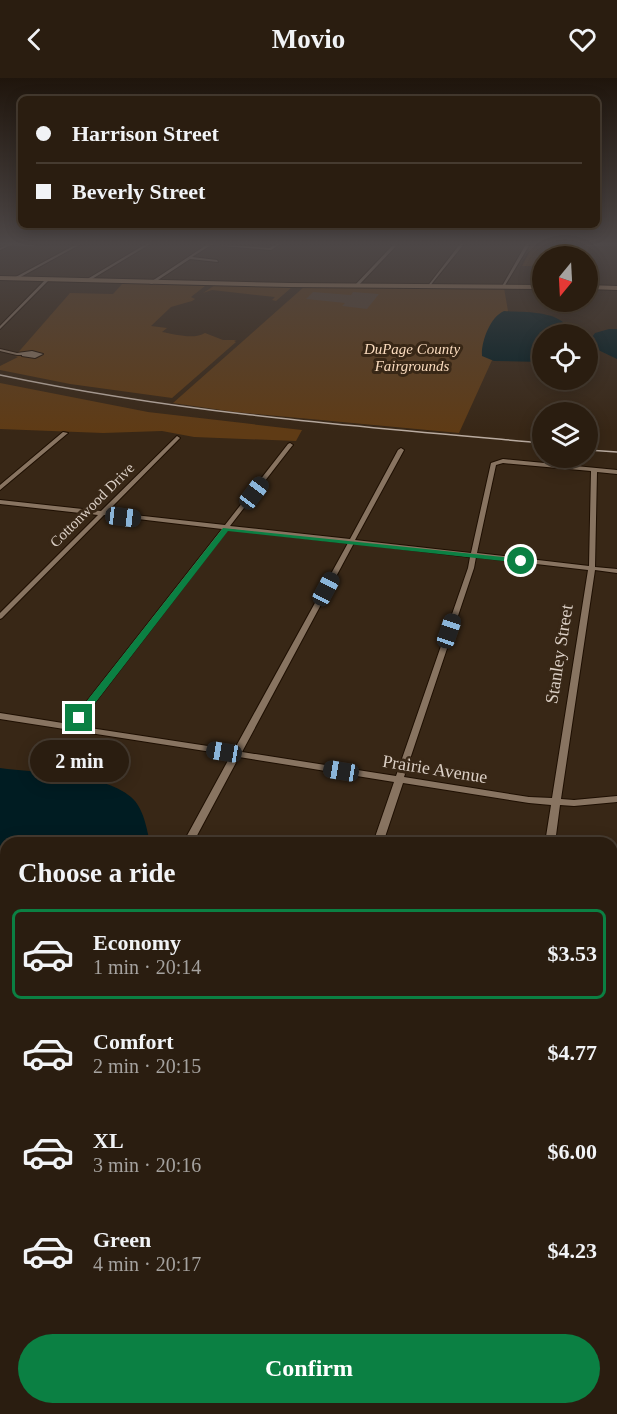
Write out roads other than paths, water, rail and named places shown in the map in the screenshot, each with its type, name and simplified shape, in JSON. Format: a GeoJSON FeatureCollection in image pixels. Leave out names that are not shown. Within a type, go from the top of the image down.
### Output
{"type":"FeatureCollection","features":[{"type":"Feature","properties":{"kind":"street"},"geometry":{"type":"LineString","coordinates":[[0,328],[21,306]]}},
{"type":"Feature","properties":{"kind":"street"},"geometry":{"type":"LineString","coordinates":[[0,350],[24,355]]}},
{"type":"Feature","properties":{"kind":"street"},"geometry":{"type":"LineString","coordinates":[[0,488],[65,433]]}},
{"type":"Feature","properties":{"kind":"street","name":"Cottonwood Drive"},"geometry":{"type":"LineString","coordinates":[[0,617],[177,438]]}},
{"type":"Feature","properties":{"kind":"street"},"geometry":{"type":"LineString","coordinates":[[72,726],[290,445]]}},
{"type":"Feature","properties":{"kind":"street"},"geometry":{"type":"LineString","coordinates":[[191,837],[401,450]]}},
{"type":"Feature","properties":{"kind":"street"},"geometry":{"type":"LineString","coordinates":[[380,837],[473,556],[490,471],[495,462],[617,472]]}},
{"type":"Feature","properties":{"kind":"street","name":"Stanley Street"},"geometry":{"type":"LineString","coordinates":[[551,837],[592,568],[594,470]]}},
{"type":"Feature","properties":{"kind":"street"},"geometry":{"type":"LineString","coordinates":[[0,502],[617,571]]}},
{"type":"Feature","properties":{"kind":"street","name":"Prairie Avenue"},"geometry":{"type":"LineString","coordinates":[[0,716],[399,780],[557,802],[617,799]]}},
{"type":"Feature","properties":{"kind":"water"},"geometry":{"type":"Polygon","coordinates":[[[504,311],[544,314],[564,323],[532,324],[532,362],[494,361],[482,356],[483,344],[487,330],[504,311]]]}},
{"type":"Feature","properties":{"kind":"water"},"geometry":{"type":"Polygon","coordinates":[[[617,329],[617,359],[598,350],[598,332],[617,329]]]}},
{"type":"Feature","properties":{"kind":"water"},"geometry":{"type":"Polygon","coordinates":[[[0,768],[86,778],[118,789],[131,797],[139,807],[148,837],[0,837],[0,768]]]}},
{"type":"Feature","properties":{"kind":"railway"},"geometry":{"type":"LineString","coordinates":[[0,375],[202,409],[532,442]]}},
{"type":"Feature","properties":{"kind":"railway"},"geometry":{"type":"LineString","coordinates":[[598,451],[617,452]]}},
{"type":"Feature","properties":{"kind":"park label","name":"DuPage County Fairgrounds"},"geometry":{"type":"Point","coordinates":[412,358]}}]}
